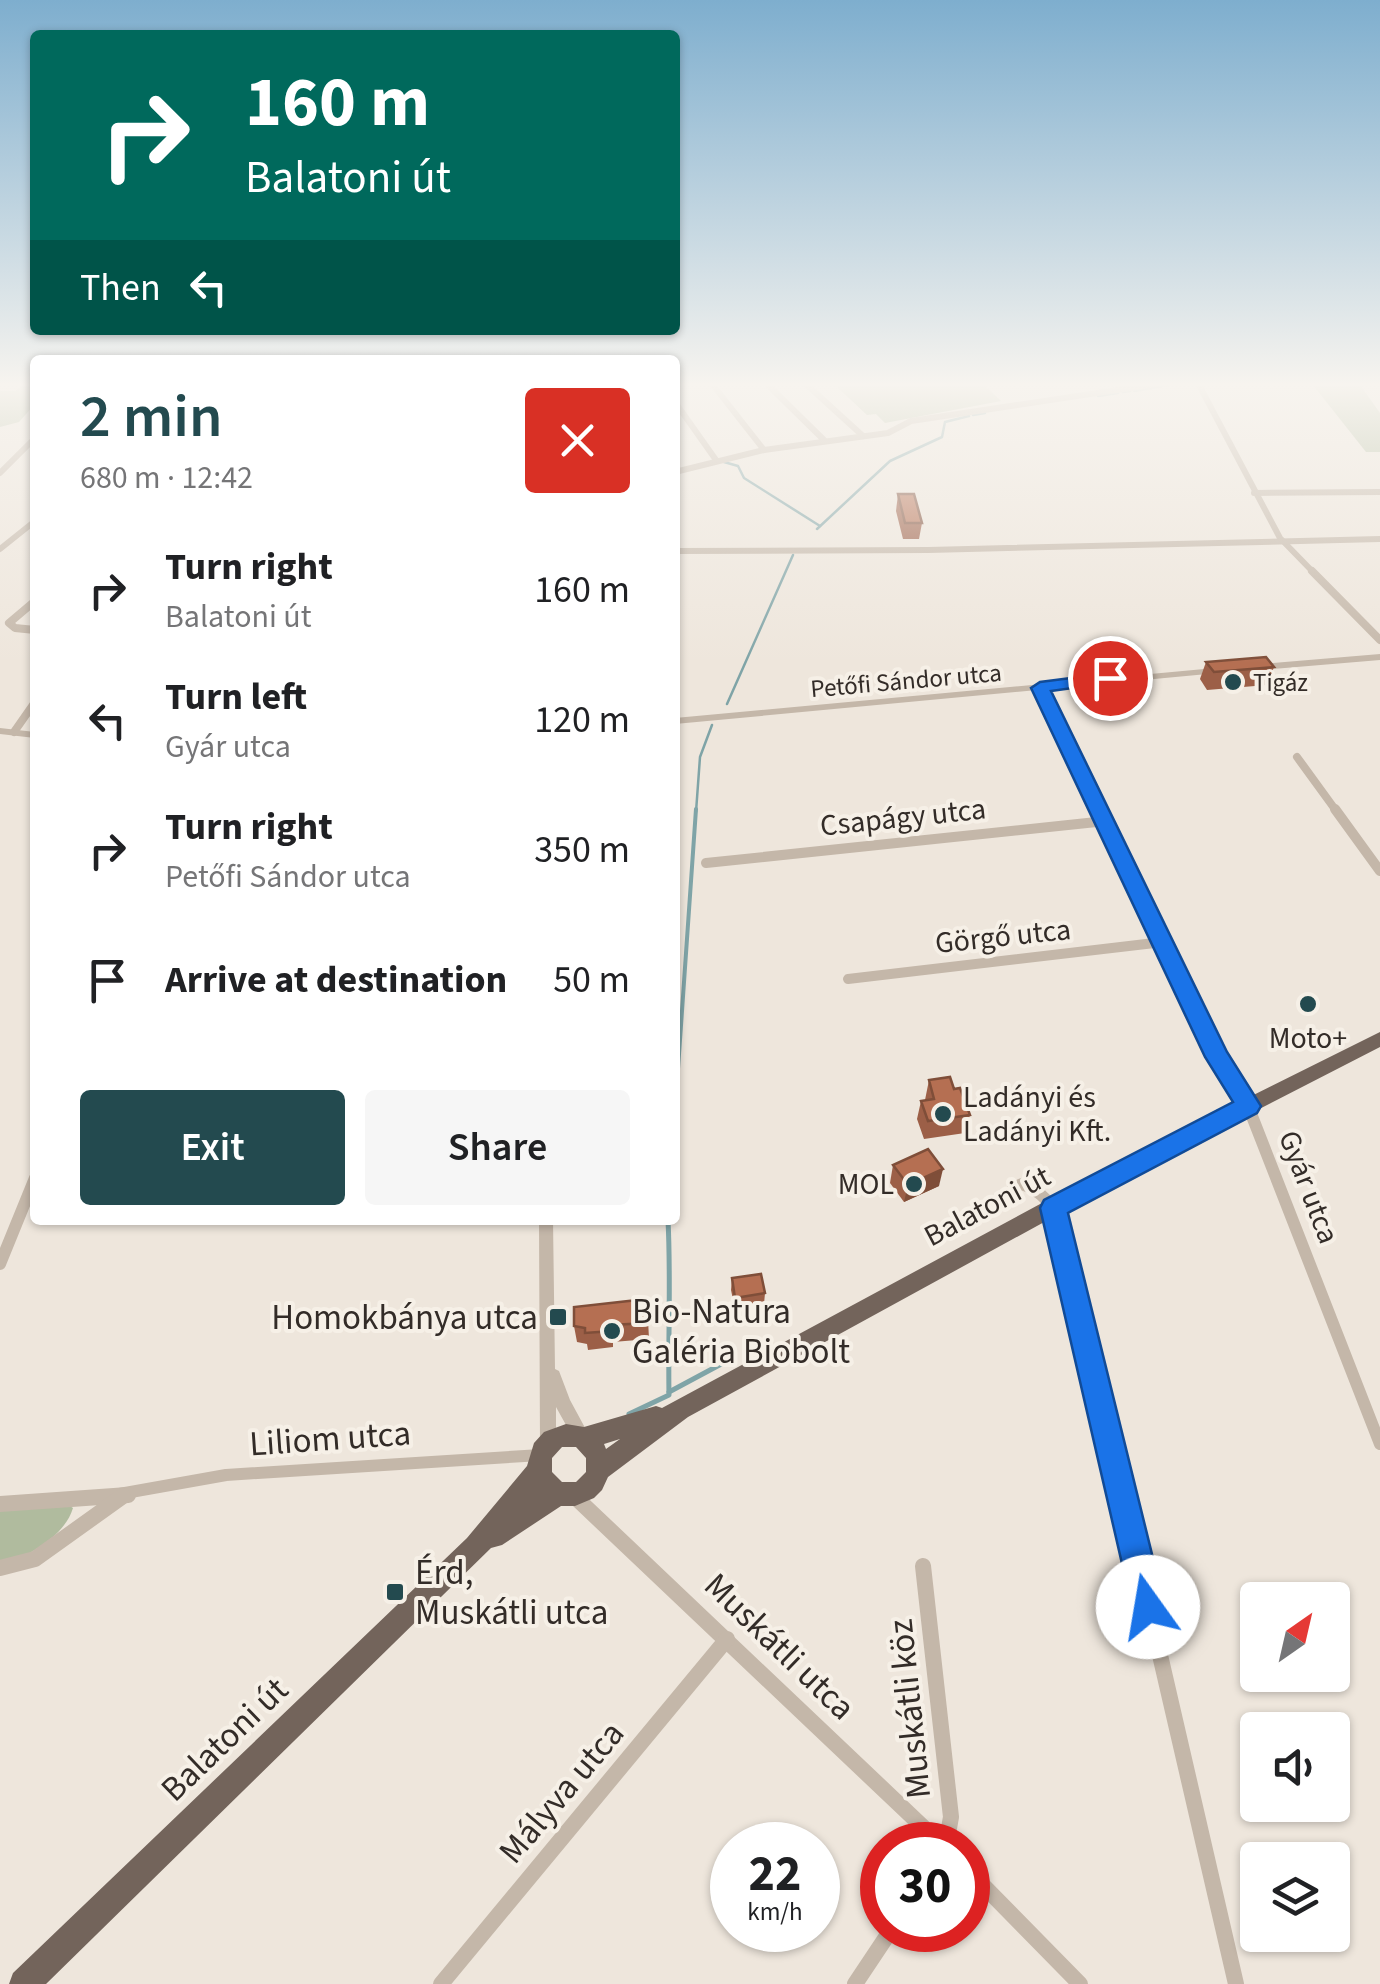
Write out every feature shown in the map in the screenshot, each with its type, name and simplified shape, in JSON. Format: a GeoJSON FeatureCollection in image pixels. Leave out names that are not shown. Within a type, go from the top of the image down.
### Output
{"type":"FeatureCollection","features":[{"type":"Feature","properties":{"kind":"main road","name":"Balatoni út"},"geometry":{"type":"LineString","coordinates":[[599,1469],[680,1409],[1054,1208],[1380,1040]]}},
{"type":"Feature","properties":{"kind":"main road","name":"Balatoni út"},"geometry":{"type":"LineString","coordinates":[[584,1437],[680,1409]]}},
{"type":"Feature","properties":{"kind":"main road"},"geometry":{"type":"LineString","coordinates":[[562,1436],[584,1437],[595,1448],[599,1469],[584,1490],[565,1494],[546,1485],[543,1457],[562,1436]]}},
{"type":"Feature","properties":{"kind":"main road","name":"Balatoni út"},"geometry":{"type":"LineString","coordinates":[[24,1984],[476,1548],[543,1457]]}},
{"type":"Feature","properties":{"kind":"main road","name":"Balatoni út"},"geometry":{"type":"LineString","coordinates":[[476,1548],[565,1494]]}},
{"type":"Feature","properties":{"kind":"street"},"geometry":{"type":"LineString","coordinates":[[1246,478],[1284,541],[1380,640]]}},
{"type":"Feature","properties":{"kind":"street"},"geometry":{"type":"LineString","coordinates":[[1254,493],[1380,492]]}},
{"type":"Feature","properties":{"kind":"street"},"geometry":{"type":"LineString","coordinates":[[0,548],[30,525]]}},
{"type":"Feature","properties":{"kind":"street"},"geometry":{"type":"LineString","coordinates":[[680,551],[928,550],[1380,539]]}},
{"type":"Feature","properties":{"kind":"street"},"geometry":{"type":"LineString","coordinates":[[30,605],[9,623],[15,628],[30,630]]}},
{"type":"Feature","properties":{"kind":"street","name":"Petőfi Sándor utca"},"geometry":{"type":"LineString","coordinates":[[680,722],[1110,678],[1380,657]]}},
{"type":"Feature","properties":{"kind":"street","name":"Gyár utca"},"geometry":{"type":"LineString","coordinates":[[1040,688],[1217,1057],[1248,1106],[1380,1444]]}},
{"type":"Feature","properties":{"kind":"street"},"geometry":{"type":"LineString","coordinates":[[14,732],[30,709]]}},
{"type":"Feature","properties":{"kind":"street"},"geometry":{"type":"LineString","coordinates":[[0,731],[30,734]]}},
{"type":"Feature","properties":{"kind":"street"},"geometry":{"type":"LineString","coordinates":[[1297,756],[1380,872]]}},
{"type":"Feature","properties":{"kind":"street","name":"Csapágy utca"},"geometry":{"type":"LineString","coordinates":[[706,863],[1106,821]]}},
{"type":"Feature","properties":{"kind":"street","name":"Görgő utca"},"geometry":{"type":"LineString","coordinates":[[848,979],[1163,942]]}},
{"type":"Feature","properties":{"kind":"street"},"geometry":{"type":"LineString","coordinates":[[1013,1188],[1031,1186],[1054,1208],[1236,1984]]}},
{"type":"Feature","properties":{"kind":"street"},"geometry":{"type":"LineString","coordinates":[[0,1264],[30,1190]]}},
{"type":"Feature","properties":{"kind":"street"},"geometry":{"type":"LineString","coordinates":[[543,1457],[550,1369],[546,1225]]}},
{"type":"Feature","properties":{"kind":"street"},"geometry":{"type":"LineString","coordinates":[[550,1369],[563,1404],[584,1437]]}},
{"type":"Feature","properties":{"kind":"street","name":"Liliom utca"},"geometry":{"type":"LineString","coordinates":[[0,1504],[124,1496],[196,1481],[321,1468],[543,1457]]}},
{"type":"Feature","properties":{"kind":"street","name":"Muskátli utca"},"geometry":{"type":"LineString","coordinates":[[565,1494],[727,1639],[920,1822]]}},
{"type":"Feature","properties":{"kind":"street","name":"Liliom utca"},"geometry":{"type":"LineString","coordinates":[[0,1568],[35,1559],[124,1496]]}},
{"type":"Feature","properties":{"kind":"street","name":"Muskátli köz"},"geometry":{"type":"LineString","coordinates":[[923,1566],[950,1822]]}},
{"type":"Feature","properties":{"kind":"street","name":"Mályva utca"},"geometry":{"type":"LineString","coordinates":[[441,1984],[727,1639]]}},
{"type":"Feature","properties":{"kind":"street"},"geometry":{"type":"LineString","coordinates":[[990,1892],[1080,1984]]}},
{"type":"Feature","properties":{"kind":"street"},"geometry":{"type":"LineString","coordinates":[[856,1984],[877,1952]]}},
{"type":"Feature","properties":{"kind":"green space"},"geometry":{"type":"Polygon","coordinates":[[[65,1503],[73,1508],[53,1537],[0,1568],[0,1508],[65,1503]]]}},
{"type":"Feature","properties":{"kind":"building"},"geometry":{"type":"Polygon","coordinates":[[[898,494],[914,494],[922,523],[905,523],[898,494]]]}},
{"type":"Feature","properties":{"kind":"building"},"geometry":{"type":"Polygon","coordinates":[[[1266,657],[1274,667],[1214,672],[1206,662],[1266,657]]]}},
{"type":"Feature","properties":{"kind":"building"},"geometry":{"type":"Polygon","coordinates":[[[950,1077],[954,1089],[960,1088],[970,1115],[928,1121],[921,1101],[934,1099],[929,1080],[950,1077]]]}},
{"type":"Feature","properties":{"kind":"building"},"geometry":{"type":"Polygon","coordinates":[[[928,1149],[943,1169],[908,1185],[893,1165],[928,1149]]]}},
{"type":"Feature","properties":{"kind":"building"},"geometry":{"type":"Polygon","coordinates":[[[761,1274],[765,1293],[735,1298],[732,1278],[761,1274]]]}},
{"type":"Feature","properties":{"kind":"building"},"geometry":{"type":"Polygon","coordinates":[[[647,1299],[648,1323],[611,1325],[612,1331],[585,1333],[585,1328],[574,1326],[574,1307],[647,1299]]]}},
{"type":"Feature","properties":{"kind":"waterway"},"geometry":{"type":"LineString","coordinates":[[744,478],[820,526]]}},
{"type":"Feature","properties":{"kind":"waterway"},"geometry":{"type":"LineString","coordinates":[[817,529],[872,478]]}},
{"type":"Feature","properties":{"kind":"waterway"},"geometry":{"type":"LineString","coordinates":[[727,704],[793,555]]}},
{"type":"Feature","properties":{"kind":"waterway"},"geometry":{"type":"LineString","coordinates":[[696,812],[700,757],[712,725]]}},
{"type":"Feature","properties":{"kind":"waterway"},"geometry":{"type":"LineString","coordinates":[[680,1040],[696,809]]}},
{"type":"Feature","properties":{"kind":"waterway"},"geometry":{"type":"LineString","coordinates":[[668,1225],[669,1392]]}},
{"type":"Feature","properties":{"kind":"waterway"},"geometry":{"type":"LineString","coordinates":[[669,1392],[725,1362]]}},
{"type":"Feature","properties":{"kind":"waterway"},"geometry":{"type":"LineString","coordinates":[[629,1414],[669,1392]]}},
{"type":"Feature","properties":{"kind":"place","name":"Tigáz"},"geometry":{"type":"Point","coordinates":[1233,682]}},
{"type":"Feature","properties":{"kind":"place","name":"Moto+"},"geometry":{"type":"Point","coordinates":[1308,1004]}},
{"type":"Feature","properties":{"kind":"place","name":"Ladányi és Ladányi Kft."},"geometry":{"type":"Point","coordinates":[943,1114]}},
{"type":"Feature","properties":{"kind":"place","name":"MOL"},"geometry":{"type":"Point","coordinates":[914,1184]}},
{"type":"Feature","properties":{"kind":"place","name":"Homokbánya utca"},"geometry":{"type":"Point","coordinates":[558,1317]}},
{"type":"Feature","properties":{"kind":"place","name":"Bio-Natura Galéria Biobolt"},"geometry":{"type":"Point","coordinates":[612,1331]}},
{"type":"Feature","properties":{"kind":"place","name":"Érd, Muskátli utca"},"geometry":{"type":"Point","coordinates":[395,1592]}},
{"type":"Feature","properties":{"kind":"route"},"geometry":{"type":"LineString","coordinates":[[1110,678],[1040,688],[1217,1057],[1248,1106],[1054,1208],[1148,1607]]}}]}
